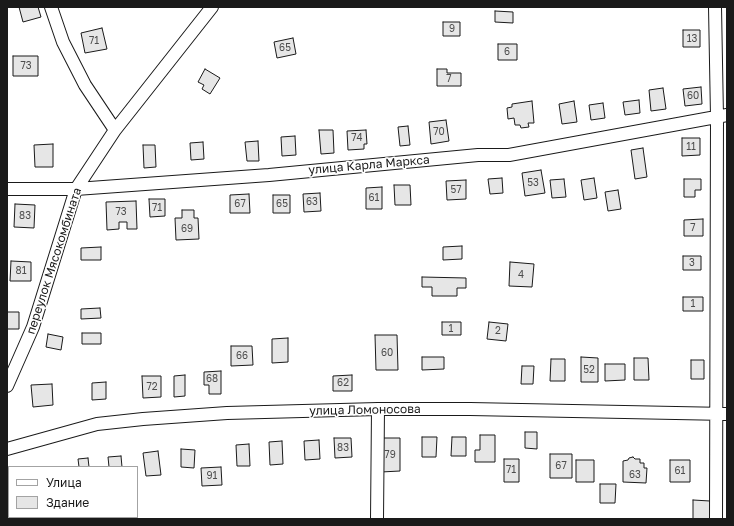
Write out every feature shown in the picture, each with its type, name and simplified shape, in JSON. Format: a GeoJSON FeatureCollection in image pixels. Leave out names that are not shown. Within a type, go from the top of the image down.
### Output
{"type":"FeatureCollection","features":[{"type":"Feature","properties":{"kind":"street"},"geometry":{"type":"LineString","coordinates":[[51,7],[62,42],[81,78],[115,130]]}},
{"type":"Feature","properties":{"kind":"street","name":"переулок Мясокомбината"},"geometry":{"type":"LineString","coordinates":[[7,386],[33,327],[76,189],[115,130],[212,7]]}},
{"type":"Feature","properties":{"kind":"street"},"geometry":{"type":"LineString","coordinates":[[715,7],[722,116],[722,414],[716,519]]}},
{"type":"Feature","properties":{"kind":"street","name":"улица Карла Маркса"},"geometry":{"type":"LineString","coordinates":[[7,189],[76,189],[269,175],[478,155],[509,155],[722,116]]}},
{"type":"Feature","properties":{"kind":"street"},"geometry":{"type":"LineString","coordinates":[[377,519],[378,409]]}},
{"type":"Feature","properties":{"kind":"street","name":"улица Ломоносова"},"geometry":{"type":"LineString","coordinates":[[7,449],[97,424],[227,413],[378,409],[470,409],[600,410],[722,414]]}},
{"type":"Feature","properties":{"kind":"building"},"geometry":{"type":"Polygon","coordinates":[[[19,7],[38,7],[41,17],[23,22],[19,7]]]}},
{"type":"Feature","properties":{"kind":"building"},"geometry":{"type":"Polygon","coordinates":[[[495,11],[513,12],[513,23],[495,22],[495,11]]]}},
{"type":"Feature","properties":{"kind":"building"},"geometry":{"type":"Polygon","coordinates":[[[443,22],[460,22],[460,36],[443,36],[443,22]]]}},
{"type":"Feature","properties":{"kind":"building"},"geometry":{"type":"Polygon","coordinates":[[[102,28],[107,49],[85,53],[81,33],[102,28]]]}},
{"type":"Feature","properties":{"kind":"building"},"geometry":{"type":"Polygon","coordinates":[[[683,30],[700,30],[700,47],[683,47],[683,30]]]}},
{"type":"Feature","properties":{"kind":"building"},"geometry":{"type":"Polygon","coordinates":[[[293,38],[296,54],[277,58],[274,42],[293,38]]]}},
{"type":"Feature","properties":{"kind":"building"},"geometry":{"type":"Polygon","coordinates":[[[498,44],[517,44],[517,60],[498,60],[498,44]]]}},
{"type":"Feature","properties":{"kind":"building"},"geometry":{"type":"Polygon","coordinates":[[[13,56],[38,56],[38,76],[13,76],[13,56]]]}},
{"type":"Feature","properties":{"kind":"building"},"geometry":{"type":"Polygon","coordinates":[[[205,69],[220,78],[210,94],[202,89],[204,85],[198,82],[205,69]]]}},
{"type":"Feature","properties":{"kind":"building"},"geometry":{"type":"Polygon","coordinates":[[[437,69],[447,69],[447,73],[461,73],[461,86],[437,86],[437,69]]]}},
{"type":"Feature","properties":{"kind":"building"},"geometry":{"type":"Polygon","coordinates":[[[701,87],[702,104],[685,106],[683,89],[701,87]]]}},
{"type":"Feature","properties":{"kind":"building"},"geometry":{"type":"Polygon","coordinates":[[[663,88],[666,109],[651,111],[649,90],[663,88]]]}},
{"type":"Feature","properties":{"kind":"building"},"geometry":{"type":"Polygon","coordinates":[[[639,100],[640,113],[625,115],[623,102],[639,100]]]}},
{"type":"Feature","properties":{"kind":"building"},"geometry":{"type":"Polygon","coordinates":[[[532,101],[534,123],[528,123],[529,127],[521,128],[520,125],[515,125],[514,118],[508,119],[507,108],[512,107],[512,104],[532,101]]]}},
{"type":"Feature","properties":{"kind":"building"},"geometry":{"type":"Polygon","coordinates":[[[574,101],[577,122],[562,124],[559,104],[574,101]]]}},
{"type":"Feature","properties":{"kind":"building"},"geometry":{"type":"Polygon","coordinates":[[[603,103],[605,118],[591,120],[589,105],[603,103]]]}},
{"type":"Feature","properties":{"kind":"building"},"geometry":{"type":"Polygon","coordinates":[[[446,120],[449,141],[431,144],[429,122],[446,120]]]}},
{"type":"Feature","properties":{"kind":"building"},"geometry":{"type":"Polygon","coordinates":[[[408,126],[410,145],[400,146],[398,127],[408,126]]]}},
{"type":"Feature","properties":{"kind":"building"},"geometry":{"type":"Polygon","coordinates":[[[319,130],[333,130],[334,153],[321,154],[319,130]]]}},
{"type":"Feature","properties":{"kind":"building"},"geometry":{"type":"Polygon","coordinates":[[[366,130],[367,144],[364,144],[364,149],[348,150],[347,131],[366,130]]]}},
{"type":"Feature","properties":{"kind":"building"},"geometry":{"type":"Polygon","coordinates":[[[295,136],[296,155],[282,156],[281,137],[295,136]]]}},
{"type":"Feature","properties":{"kind":"building"},"geometry":{"type":"Polygon","coordinates":[[[682,138],[700,138],[700,155],[682,156],[682,138]]]}},
{"type":"Feature","properties":{"kind":"building"},"geometry":{"type":"Polygon","coordinates":[[[258,141],[259,161],[247,161],[245,142],[258,141]]]}},
{"type":"Feature","properties":{"kind":"building"},"geometry":{"type":"Polygon","coordinates":[[[203,142],[204,159],[191,160],[190,143],[203,142]]]}},
{"type":"Feature","properties":{"kind":"building"},"geometry":{"type":"Polygon","coordinates":[[[53,144],[53,167],[35,167],[34,145],[53,144]]]}},
{"type":"Feature","properties":{"kind":"building"},"geometry":{"type":"Polygon","coordinates":[[[143,145],[155,145],[156,167],[144,168],[143,145]]]}},
{"type":"Feature","properties":{"kind":"building"},"geometry":{"type":"Polygon","coordinates":[[[643,148],[647,177],[635,179],[631,150],[643,148]]]}},
{"type":"Feature","properties":{"kind":"building"},"geometry":{"type":"Polygon","coordinates":[[[541,170],[545,193],[525,196],[522,173],[541,170]]]}},
{"type":"Feature","properties":{"kind":"building"},"geometry":{"type":"Polygon","coordinates":[[[502,178],[503,193],[490,194],[488,179],[502,178]]]}},
{"type":"Feature","properties":{"kind":"building"},"geometry":{"type":"Polygon","coordinates":[[[594,178],[597,198],[584,200],[581,180],[594,178]]]}},
{"type":"Feature","properties":{"kind":"building"},"geometry":{"type":"Polygon","coordinates":[[[564,179],[566,197],[552,198],[550,180],[564,179]]]}},
{"type":"Feature","properties":{"kind":"building"},"geometry":{"type":"Polygon","coordinates":[[[684,179],[701,179],[701,190],[695,190],[695,197],[684,197],[684,179]]]}},
{"type":"Feature","properties":{"kind":"building"},"geometry":{"type":"Polygon","coordinates":[[[466,180],[466,199],[447,200],[446,181],[466,180]]]}},
{"type":"Feature","properties":{"kind":"building"},"geometry":{"type":"Polygon","coordinates":[[[394,185],[410,185],[411,205],[395,205],[394,185]]]}},
{"type":"Feature","properties":{"kind":"building"},"geometry":{"type":"Polygon","coordinates":[[[382,187],[382,209],[366,209],[366,188],[382,187]]]}},
{"type":"Feature","properties":{"kind":"building"},"geometry":{"type":"Polygon","coordinates":[[[618,190],[621,209],[608,211],[605,192],[618,190]]]}},
{"type":"Feature","properties":{"kind":"building"},"geometry":{"type":"Polygon","coordinates":[[[320,193],[321,211],[304,212],[303,194],[320,193]]]}},
{"type":"Feature","properties":{"kind":"building"},"geometry":{"type":"Polygon","coordinates":[[[249,194],[250,213],[230,213],[230,195],[249,194]]]}},
{"type":"Feature","properties":{"kind":"building"},"geometry":{"type":"Polygon","coordinates":[[[273,195],[290,195],[290,213],[273,213],[273,195]]]}},
{"type":"Feature","properties":{"kind":"building"},"geometry":{"type":"Polygon","coordinates":[[[149,199],[165,199],[165,216],[150,217],[149,199]]]}},
{"type":"Feature","properties":{"kind":"building"},"geometry":{"type":"Polygon","coordinates":[[[136,201],[137,229],[127,229],[127,222],[119,222],[119,229],[107,230],[106,202],[136,201]]]}},
{"type":"Feature","properties":{"kind":"building"},"geometry":{"type":"Polygon","coordinates":[[[15,204],[35,205],[34,228],[14,227],[15,204]]]}},
{"type":"Feature","properties":{"kind":"building"},"geometry":{"type":"Polygon","coordinates":[[[182,210],[194,210],[194,218],[198,218],[199,239],[176,240],[175,218],[182,218],[182,210]]]}},
{"type":"Feature","properties":{"kind":"building"},"geometry":{"type":"Polygon","coordinates":[[[703,219],[703,236],[684,236],[684,220],[703,219]]]}},
{"type":"Feature","properties":{"kind":"building"},"geometry":{"type":"Polygon","coordinates":[[[462,246],[462,259],[443,260],[443,247],[462,246]]]}},
{"type":"Feature","properties":{"kind":"building"},"geometry":{"type":"Polygon","coordinates":[[[101,247],[101,260],[81,260],[81,248],[101,247]]]}},
{"type":"Feature","properties":{"kind":"building"},"geometry":{"type":"Polygon","coordinates":[[[683,256],[701,256],[701,270],[683,270],[683,256]]]}},
{"type":"Feature","properties":{"kind":"building"},"geometry":{"type":"Polygon","coordinates":[[[11,261],[31,262],[31,281],[10,281],[11,261]]]}},
{"type":"Feature","properties":{"kind":"building"},"geometry":{"type":"Polygon","coordinates":[[[510,262],[534,264],[532,287],[509,286],[510,262]]]}},
{"type":"Feature","properties":{"kind":"building"},"geometry":{"type":"Polygon","coordinates":[[[422,277],[466,278],[466,288],[457,288],[457,296],[432,296],[432,287],[422,287],[422,277]]]}},
{"type":"Feature","properties":{"kind":"building"},"geometry":{"type":"Polygon","coordinates":[[[683,297],[703,297],[703,311],[683,311],[683,297]]]}},
{"type":"Feature","properties":{"kind":"building"},"geometry":{"type":"Polygon","coordinates":[[[100,308],[101,318],[81,319],[81,309],[100,308]]]}},
{"type":"Feature","properties":{"kind":"building"},"geometry":{"type":"Polygon","coordinates":[[[7,312],[19,312],[19,329],[7,329],[7,312]]]}},
{"type":"Feature","properties":{"kind":"building"},"geometry":{"type":"Polygon","coordinates":[[[442,322],[461,322],[461,335],[442,335],[442,322]]]}},
{"type":"Feature","properties":{"kind":"building"},"geometry":{"type":"Polygon","coordinates":[[[489,322],[508,324],[506,341],[487,339],[489,322]]]}},
{"type":"Feature","properties":{"kind":"building"},"geometry":{"type":"Polygon","coordinates":[[[82,333],[101,333],[101,344],[82,344],[82,333]]]}},
{"type":"Feature","properties":{"kind":"building"},"geometry":{"type":"Polygon","coordinates":[[[48,334],[63,337],[61,350],[46,347],[48,334]]]}},
{"type":"Feature","properties":{"kind":"building"},"geometry":{"type":"Polygon","coordinates":[[[375,335],[397,335],[398,370],[376,370],[375,335]]]}},
{"type":"Feature","properties":{"kind":"building"},"geometry":{"type":"Polygon","coordinates":[[[288,338],[288,362],[272,363],[272,339],[288,338]]]}},
{"type":"Feature","properties":{"kind":"building"},"geometry":{"type":"Polygon","coordinates":[[[231,346],[252,346],[253,365],[231,366],[231,346]]]}},
{"type":"Feature","properties":{"kind":"building"},"geometry":{"type":"Polygon","coordinates":[[[422,357],[444,357],[444,369],[422,370],[422,357]]]}},
{"type":"Feature","properties":{"kind":"building"},"geometry":{"type":"Polygon","coordinates":[[[581,357],[598,358],[598,382],[581,382],[581,357]]]}},
{"type":"Feature","properties":{"kind":"building"},"geometry":{"type":"Polygon","coordinates":[[[634,358],[648,358],[649,380],[634,380],[634,358]]]}},
{"type":"Feature","properties":{"kind":"building"},"geometry":{"type":"Polygon","coordinates":[[[551,359],[565,359],[565,381],[550,381],[551,359]]]}},
{"type":"Feature","properties":{"kind":"building"},"geometry":{"type":"Polygon","coordinates":[[[691,360],[704,360],[704,379],[691,379],[691,360]]]}},
{"type":"Feature","properties":{"kind":"building"},"geometry":{"type":"Polygon","coordinates":[[[605,364],[625,364],[625,380],[605,381],[605,364]]]}},
{"type":"Feature","properties":{"kind":"building"},"geometry":{"type":"Polygon","coordinates":[[[522,366],[534,366],[533,384],[521,384],[522,366]]]}},
{"type":"Feature","properties":{"kind":"building"},"geometry":{"type":"Polygon","coordinates":[[[221,371],[221,394],[209,394],[209,385],[204,385],[204,372],[221,371]]]}},
{"type":"Feature","properties":{"kind":"building"},"geometry":{"type":"Polygon","coordinates":[[[185,375],[185,396],[174,397],[174,376],[185,375]]]}},
{"type":"Feature","properties":{"kind":"building"},"geometry":{"type":"Polygon","coordinates":[[[352,375],[352,391],[333,391],[333,376],[352,375]]]}},
{"type":"Feature","properties":{"kind":"building"},"geometry":{"type":"Polygon","coordinates":[[[142,376],[161,376],[161,397],[143,398],[142,376]]]}},
{"type":"Feature","properties":{"kind":"building"},"geometry":{"type":"Polygon","coordinates":[[[106,382],[106,399],[92,400],[92,383],[106,382]]]}},
{"type":"Feature","properties":{"kind":"building"},"geometry":{"type":"Polygon","coordinates":[[[52,384],[53,405],[33,407],[31,385],[52,384]]]}},
{"type":"Feature","properties":{"kind":"building"},"geometry":{"type":"Polygon","coordinates":[[[525,432],[537,432],[537,449],[525,448],[525,432]]]}},
{"type":"Feature","properties":{"kind":"building"},"geometry":{"type":"Polygon","coordinates":[[[480,435],[495,435],[495,462],[475,462],[475,450],[480,450],[480,435]]]}},
{"type":"Feature","properties":{"kind":"building"},"geometry":{"type":"Polygon","coordinates":[[[422,437],[437,437],[436,457],[422,457],[422,437]]]}},
{"type":"Feature","properties":{"kind":"building"},"geometry":{"type":"Polygon","coordinates":[[[452,437],[466,437],[466,456],[451,456],[452,437]]]}},
{"type":"Feature","properties":{"kind":"building"},"geometry":{"type":"Polygon","coordinates":[[[334,438],[351,438],[352,457],[335,458],[334,438]]]}},
{"type":"Feature","properties":{"kind":"building"},"geometry":{"type":"Polygon","coordinates":[[[380,438],[400,438],[400,471],[381,472],[380,438]]]}},
{"type":"Feature","properties":{"kind":"building"},"geometry":{"type":"Polygon","coordinates":[[[319,440],[320,459],[305,460],[304,441],[319,440]]]}},
{"type":"Feature","properties":{"kind":"building"},"geometry":{"type":"Polygon","coordinates":[[[282,441],[283,464],[270,465],[269,442],[282,441]]]}},
{"type":"Feature","properties":{"kind":"building"},"geometry":{"type":"Polygon","coordinates":[[[249,444],[250,466],[237,466],[236,445],[249,444]]]}},
{"type":"Feature","properties":{"kind":"building"},"geometry":{"type":"Polygon","coordinates":[[[181,449],[195,450],[194,468],[181,467],[181,449]]]}},
{"type":"Feature","properties":{"kind":"building"},"geometry":{"type":"Polygon","coordinates":[[[158,451],[161,475],[146,476],[143,453],[158,451]]]}},
{"type":"Feature","properties":{"kind":"building"},"geometry":{"type":"Polygon","coordinates":[[[550,454],[572,454],[572,478],[550,478],[550,454]]]}},
{"type":"Feature","properties":{"kind":"building"},"geometry":{"type":"Polygon","coordinates":[[[121,456],[122,466],[109,466],[108,457],[121,456]]]}},
{"type":"Feature","properties":{"kind":"building"},"geometry":{"type":"Polygon","coordinates":[[[633,457],[635,459],[640,459],[640,463],[644,463],[644,468],[647,468],[646,483],[623,482],[623,461],[633,457]]]}},
{"type":"Feature","properties":{"kind":"building"},"geometry":{"type":"Polygon","coordinates":[[[88,458],[89,466],[79,466],[78,459],[88,458]]]}},
{"type":"Feature","properties":{"kind":"building"},"geometry":{"type":"Polygon","coordinates":[[[504,459],[519,459],[519,482],[504,482],[504,459]]]}},
{"type":"Feature","properties":{"kind":"building"},"geometry":{"type":"Polygon","coordinates":[[[576,460],[594,460],[594,482],[576,482],[576,460]]]}},
{"type":"Feature","properties":{"kind":"building"},"geometry":{"type":"Polygon","coordinates":[[[670,460],[690,460],[690,482],[670,482],[670,460]]]}},
{"type":"Feature","properties":{"kind":"building"},"geometry":{"type":"Polygon","coordinates":[[[221,467],[222,485],[202,486],[201,468],[221,467]]]}},
{"type":"Feature","properties":{"kind":"building"},"geometry":{"type":"Polygon","coordinates":[[[600,484],[616,484],[615,503],[600,503],[600,484]]]}},
{"type":"Feature","properties":{"kind":"building"},"geometry":{"type":"Polygon","coordinates":[[[693,500],[710,501],[710,519],[693,519],[693,500]]]}}]}
